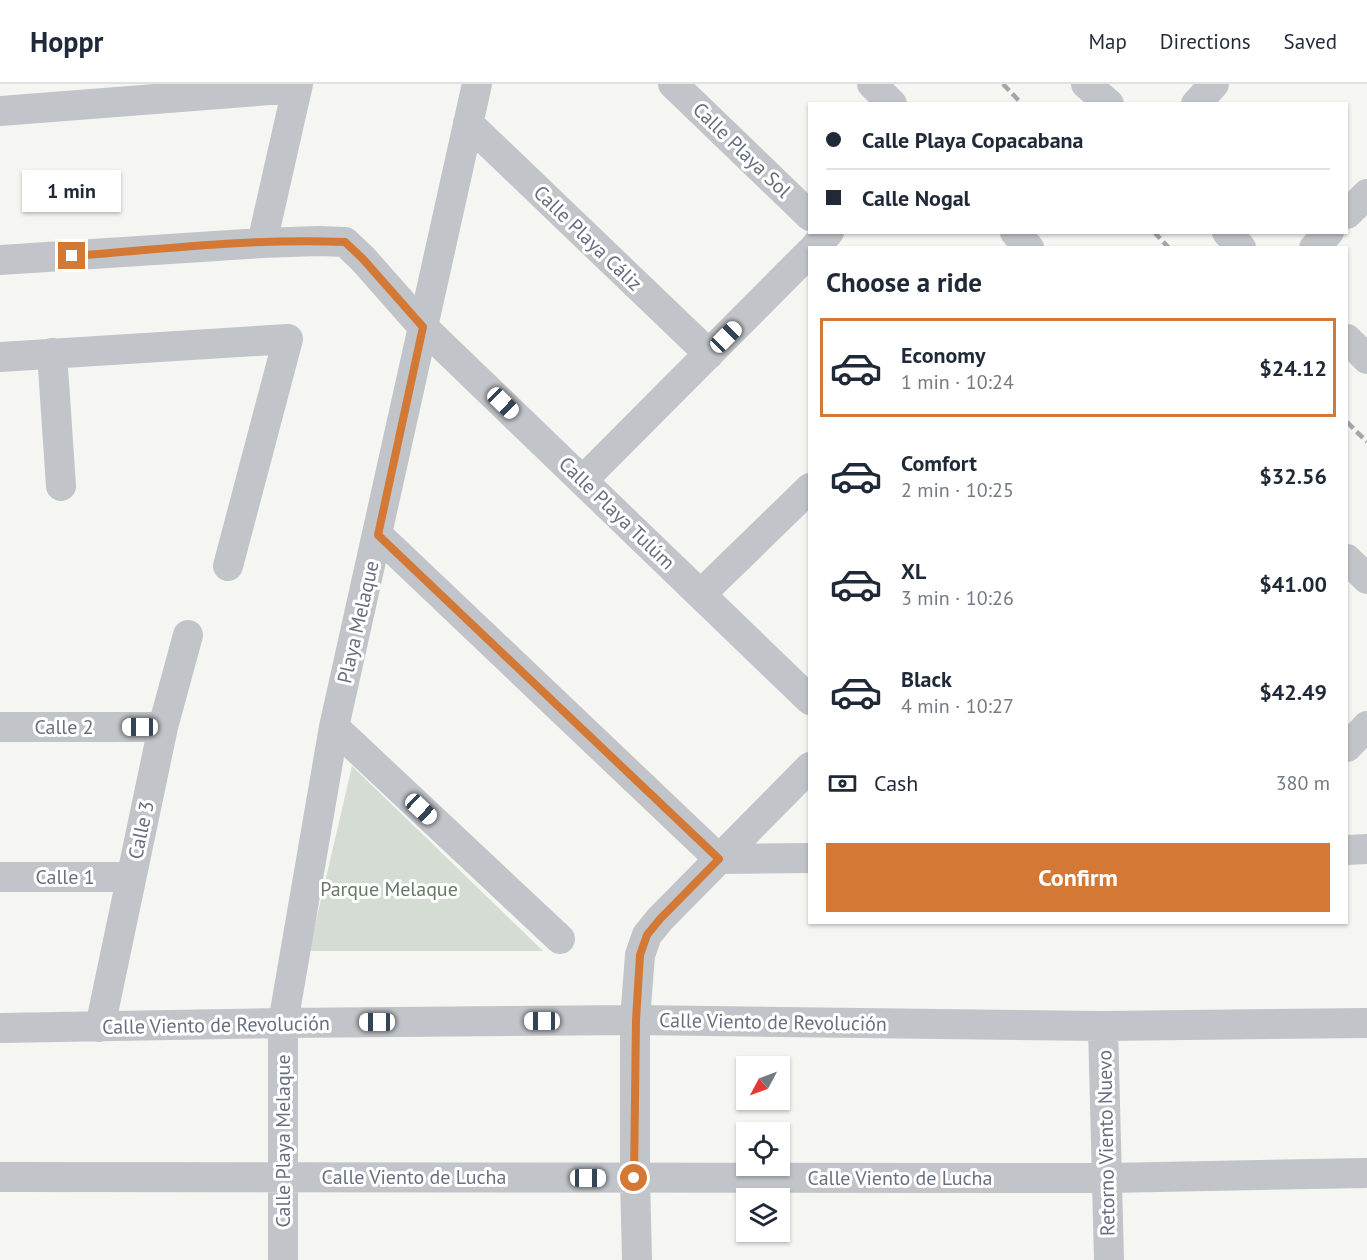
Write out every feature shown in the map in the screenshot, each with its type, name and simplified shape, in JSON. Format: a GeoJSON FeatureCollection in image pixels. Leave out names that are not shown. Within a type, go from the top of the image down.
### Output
{"type":"FeatureCollection","features":[{"type":"Feature","properties":{"kind":"street","name":"Playa Melaque"},"geometry":{"type":"LineString","coordinates":[[283,1023],[334,727],[477,84]]}},
{"type":"Feature","properties":{"kind":"street","name":"Calle Playa Sol"},"geometry":{"type":"LineString","coordinates":[[673,84],[808,224]]}},
{"type":"Feature","properties":{"kind":"street"},"geometry":{"type":"LineString","coordinates":[[872,84],[890,102]]}},
{"type":"Feature","properties":{"kind":"street"},"geometry":{"type":"LineString","coordinates":[[1086,84],[1107,102]]}},
{"type":"Feature","properties":{"kind":"street"},"geometry":{"type":"LineString","coordinates":[[1198,102],[1214,84]]}},
{"type":"Feature","properties":{"kind":"street"},"geometry":{"type":"LineString","coordinates":[[0,111],[298,86],[262,243]]}},
{"type":"Feature","properties":{"kind":"street","name":"Calle Playa Cáliz"},"geometry":{"type":"LineString","coordinates":[[468,123],[709,354]]}},
{"type":"Feature","properties":{"kind":"street"},"geometry":{"type":"LineString","coordinates":[[1348,213],[1367,194]]}},
{"type":"Feature","properties":{"kind":"street"},"geometry":{"type":"LineString","coordinates":[[1017,234],[1027,246]]}},
{"type":"Feature","properties":{"kind":"street"},"geometry":{"type":"LineString","coordinates":[[1229,234],[1239,246]]}},
{"type":"Feature","properties":{"kind":"street"},"geometry":{"type":"LineString","coordinates":[[1316,246],[1327,234]]}},
{"type":"Feature","properties":{"kind":"street","name":"Calle Playa Tulúm"},"geometry":{"type":"LineString","coordinates":[[0,260],[262,243],[345,242],[423,327],[808,698]]}},
{"type":"Feature","properties":{"kind":"street"},"geometry":{"type":"LineString","coordinates":[[583,480],[709,354],[808,249]]}},
{"type":"Feature","properties":{"kind":"street"},"geometry":{"type":"LineString","coordinates":[[0,357],[288,339],[228,566]]}},
{"type":"Feature","properties":{"kind":"street"},"geometry":{"type":"LineString","coordinates":[[1348,340],[1367,359]]}},
{"type":"Feature","properties":{"kind":"street"},"geometry":{"type":"LineString","coordinates":[[52,353],[61,486]]}},
{"type":"Feature","properties":{"kind":"street"},"geometry":{"type":"LineString","coordinates":[[700,594],[808,490]]}},
{"type":"Feature","properties":{"kind":"street"},"geometry":{"type":"LineString","coordinates":[[378,535],[719,859],[808,858]]}},
{"type":"Feature","properties":{"kind":"street"},"geometry":{"type":"LineString","coordinates":[[1348,560],[1367,579]]}},
{"type":"Feature","properties":{"kind":"street","name":"Calle 3"},"geometry":{"type":"LineString","coordinates":[[100,1027],[163,727],[188,635]]}},
{"type":"Feature","properties":{"kind":"street"},"geometry":{"type":"LineString","coordinates":[[1348,746],[1367,726]]}},
{"type":"Feature","properties":{"kind":"street","name":"Calle 2"},"geometry":{"type":"LineString","coordinates":[[0,727],[163,727]]}},
{"type":"Feature","properties":{"kind":"street"},"geometry":{"type":"LineString","coordinates":[[334,727],[560,939]]}},
{"type":"Feature","properties":{"kind":"street"},"geometry":{"type":"LineString","coordinates":[[637,1260],[634,1178],[636,1020],[640,955],[647,935],[808,768]]}},
{"type":"Feature","properties":{"kind":"street"},"geometry":{"type":"LineString","coordinates":[[1348,849],[1367,849]]}},
{"type":"Feature","properties":{"kind":"street","name":"Calle 1"},"geometry":{"type":"LineString","coordinates":[[0,877],[131,877]]}},
{"type":"Feature","properties":{"kind":"street","name":"Calle Viento de Revolución"},"geometry":{"type":"LineString","coordinates":[[0,1028],[636,1020],[1103,1026],[1367,1023]]}},
{"type":"Feature","properties":{"kind":"street","name":"Calle Playa Melaque"},"geometry":{"type":"LineString","coordinates":[[283,1023],[283,1260]]}},
{"type":"Feature","properties":{"kind":"street","name":"Retorno Viento Nuevo"},"geometry":{"type":"LineString","coordinates":[[1103,1026],[1109,1260]]}},
{"type":"Feature","properties":{"kind":"street","name":"Calle Viento de Lucha"},"geometry":{"type":"LineString","coordinates":[[0,1177],[1108,1178],[1367,1173]]}},
{"type":"Feature","properties":{"kind":"green space","name":"Parque Melaque"},"geometry":{"type":"Polygon","coordinates":[[[352,766],[543,951],[309,951],[352,766]]]}},
{"type":"Feature","properties":{"kind":"railway"},"geometry":{"type":"LineString","coordinates":[[1003,84],[1020,102]]}},
{"type":"Feature","properties":{"kind":"railway"},"geometry":{"type":"LineString","coordinates":[[1156,234],[1167,246]]}},
{"type":"Feature","properties":{"kind":"railway"},"geometry":{"type":"LineString","coordinates":[[1348,423],[1367,442]]}},
{"type":"Feature","properties":{"kind":"route"},"geometry":{"type":"LineString","coordinates":[[72,256],[262,243],[345,242],[423,327],[378,535],[719,859],[660,919],[647,935],[640,955],[636,1020],[634,1178]]}}]}
